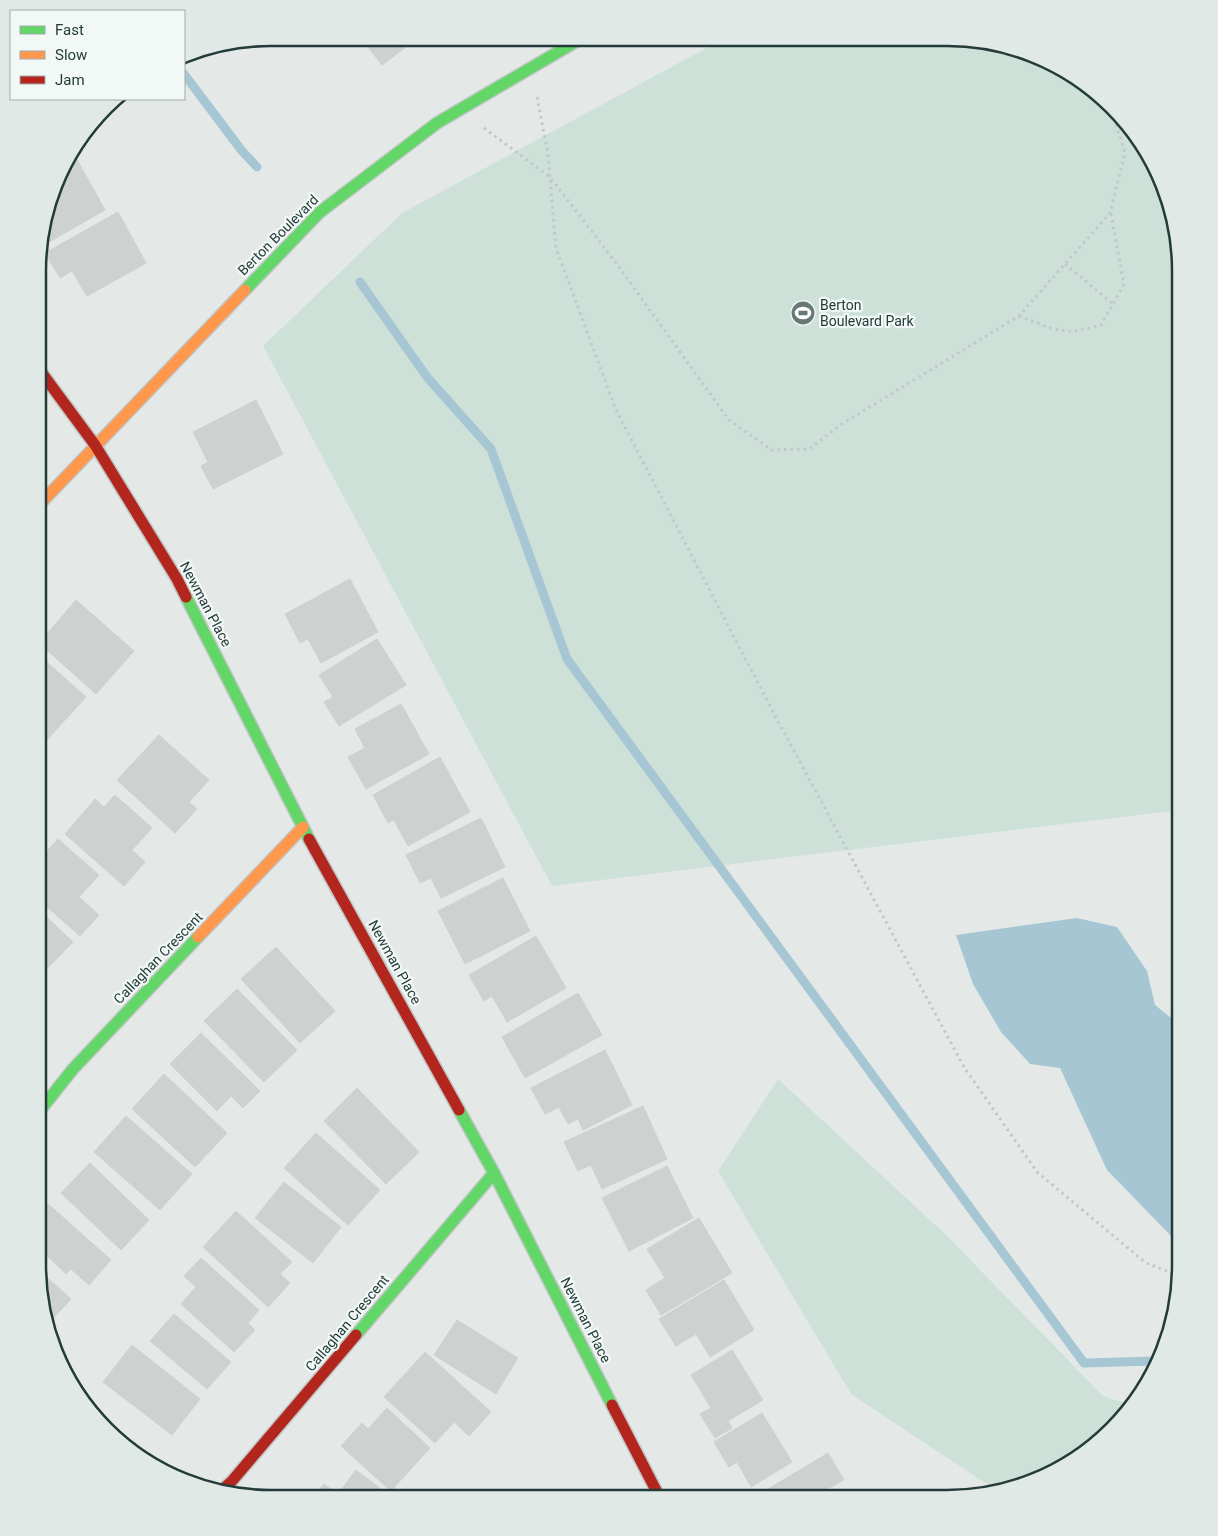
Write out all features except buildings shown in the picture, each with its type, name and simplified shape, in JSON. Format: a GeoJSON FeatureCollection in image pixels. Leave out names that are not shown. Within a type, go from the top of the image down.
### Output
{"type":"FeatureCollection","features":[{"type":"Feature","properties":{"kind":"street","name":"Berton Boulevard"},"geometry":{"type":"LineString","coordinates":[[46,498],[320,212],[437,123],[568,46]]}},
{"type":"Feature","properties":{"kind":"street","name":"Newman Place"},"geometry":{"type":"LineString","coordinates":[[46,378],[95,445],[177,579],[304,827],[494,1173],[656,1490]]}},
{"type":"Feature","properties":{"kind":"street","name":"Callaghan Crescent"},"geometry":{"type":"LineString","coordinates":[[46,1102],[73,1069],[304,827]]}},
{"type":"Feature","properties":{"kind":"street","name":"Callaghan Crescent"},"geometry":{"type":"LineString","coordinates":[[227,1485],[494,1173]]}},
{"type":"Feature","properties":{"kind":"path"},"geometry":{"type":"LineString","coordinates":[[532,68],[548,154],[556,248],[616,410],[776,719],[964,1067],[1037,1172],[1146,1263],[1171,1273]]}},
{"type":"Feature","properties":{"kind":"path"},"geometry":{"type":"LineString","coordinates":[[460,110],[550,177],[616,263],[729,420],[772,450],[809,449],[842,424],[1019,316],[1110,213]]}},
{"type":"Feature","properties":{"kind":"path"},"geometry":{"type":"LineString","coordinates":[[1019,316],[1050,328],[1073,332],[1101,325],[1124,284],[1110,213],[1125,153],[1116,123]]}},
{"type":"Feature","properties":{"kind":"path"},"geometry":{"type":"LineString","coordinates":[[1065,264],[1113,304]]}},
{"type":"Feature","properties":{"kind":"green space"},"geometry":{"type":"Polygon","coordinates":[[[710,46],[947,46],[976,48],[1005,54],[1033,63],[1059,76],[1084,93],[1116,123],[1142,159],[1160,199],[1170,242],[1172,271],[1172,811],[552,886],[263,346],[402,213],[710,46]]]}},
{"type":"Feature","properties":{"kind":"green space"},"geometry":{"type":"Polygon","coordinates":[[[778,1079],[946,1235],[1103,1396],[1124,1403],[1095,1434],[1059,1460],[1033,1473],[989,1485],[851,1394],[718,1171],[778,1079]]]}},
{"type":"Feature","properties":{"kind":"water"},"geometry":{"type":"Polygon","coordinates":[[[1077,918],[1117,927],[1147,971],[1155,1005],[1172,1019],[1172,1237],[1107,1170],[1060,1068],[1030,1064],[1001,1032],[973,984],[956,935],[1077,918]]]}},
{"type":"Feature","properties":{"kind":"waterway"},"geometry":{"type":"LineString","coordinates":[[185,75],[242,151],[257,167]]}},
{"type":"Feature","properties":{"kind":"waterway"},"geometry":{"type":"LineString","coordinates":[[360,282],[427,377],[491,449],[567,659],[1084,1363],[1150,1361]]}},
{"type":"Feature","properties":{"kind":"traffic: fast"},"geometry":{"type":"LineString","coordinates":[[245,290],[320,212],[437,123],[568,46]]}},
{"type":"Feature","properties":{"kind":"traffic: fast"},"geometry":{"type":"LineString","coordinates":[[186,597],[309,839]]}},
{"type":"Feature","properties":{"kind":"traffic: fast"},"geometry":{"type":"LineString","coordinates":[[46,1103],[73,1069],[198,937]]}},
{"type":"Feature","properties":{"kind":"traffic: fast"},"geometry":{"type":"LineString","coordinates":[[459,1110],[494,1173],[612,1405]]}},
{"type":"Feature","properties":{"kind":"traffic: fast"},"geometry":{"type":"LineString","coordinates":[[356,1335],[494,1173]]}},
{"type":"Feature","properties":{"kind":"traffic: slow"},"geometry":{"type":"LineString","coordinates":[[46,498],[245,290]]}},
{"type":"Feature","properties":{"kind":"traffic: slow"},"geometry":{"type":"LineString","coordinates":[[198,937],[303,827]]}},
{"type":"Feature","properties":{"kind":"traffic: jam"},"geometry":{"type":"LineString","coordinates":[[46,378],[95,445],[177,579],[186,597]]}},
{"type":"Feature","properties":{"kind":"traffic: jam"},"geometry":{"type":"LineString","coordinates":[[309,839],[459,1110]]}},
{"type":"Feature","properties":{"kind":"traffic: jam"},"geometry":{"type":"LineString","coordinates":[[227,1485],[356,1335]]}},
{"type":"Feature","properties":{"kind":"traffic: jam"},"geometry":{"type":"LineString","coordinates":[[612,1405],[656,1490]]}},
{"type":"Feature","properties":{"kind":"place","name":"Berton Boulevard Park"},"geometry":{"type":"Point","coordinates":[803,313]}}]}
